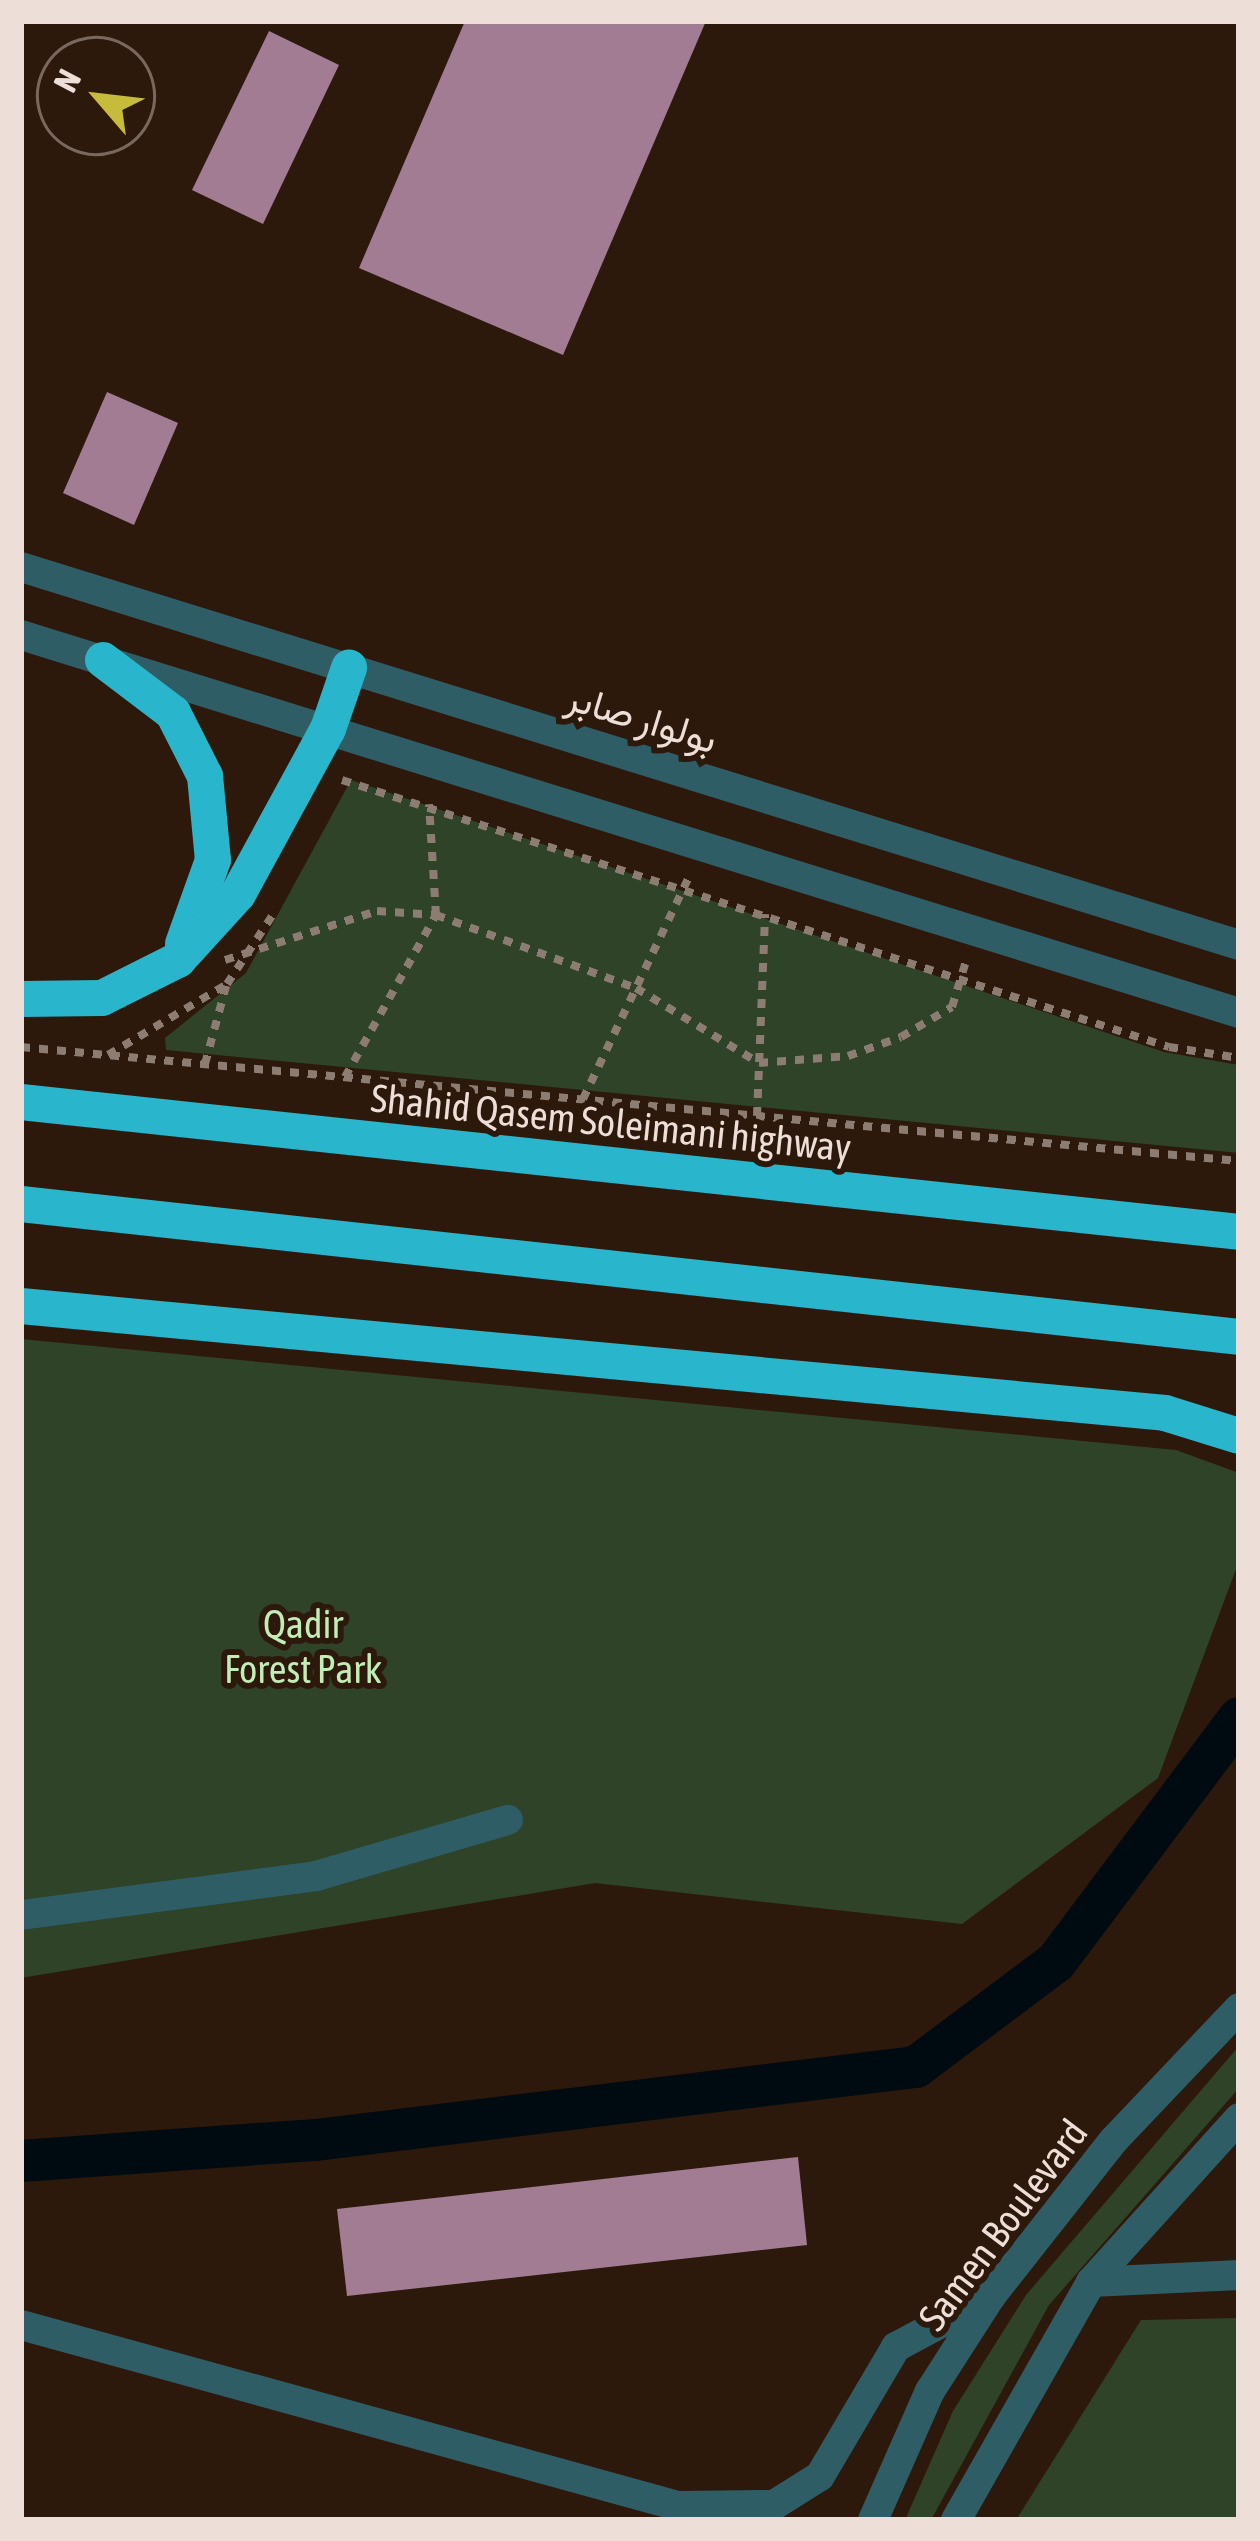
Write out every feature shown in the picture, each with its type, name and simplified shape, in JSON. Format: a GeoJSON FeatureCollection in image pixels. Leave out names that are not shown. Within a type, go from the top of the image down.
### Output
{"type":"FeatureCollection","features":[{"type":"Feature","properties":{"kind":"highway"},"geometry":{"type":"LineString","coordinates":[[103,660],[173,713],[206,776],[212,860],[178,960]]}},
{"type":"Feature","properties":{"kind":"highway"},"geometry":{"type":"LineString","coordinates":[[21,999],[102,998],[178,960],[238,894],[328,730],[349,668]]}},
{"type":"Feature","properties":{"kind":"highway","name":"Shahid Qasem Soleimani highway"},"geometry":{"type":"LineString","coordinates":[[21,1102],[1239,1232]]}},
{"type":"Feature","properties":{"kind":"highway"},"geometry":{"type":"LineString","coordinates":[[21,1204],[1239,1337]]}},
{"type":"Feature","properties":{"kind":"highway"},"geometry":{"type":"LineString","coordinates":[[21,1306],[1166,1413],[1239,1436]]}},
{"type":"Feature","properties":{"kind":"street","name":"بولوار صابر"},"geometry":{"type":"LineString","coordinates":[[21,567],[1239,945]]}},
{"type":"Feature","properties":{"kind":"street"},"geometry":{"type":"LineString","coordinates":[[21,635],[1239,1013]]}},
{"type":"Feature","properties":{"kind":"street"},"geometry":{"type":"LineString","coordinates":[[21,1915],[338,1872],[508,1820]]}},
{"type":"Feature","properties":{"kind":"street","name":"Samen Boulevard"},"geometry":{"type":"LineString","coordinates":[[873,2520],[930,2391],[991,2296],[1113,2141],[1239,2008]]}},
{"type":"Feature","properties":{"kind":"street"},"geometry":{"type":"LineString","coordinates":[[956,2520],[1091,2282],[1239,2118]]}},
{"type":"Feature","properties":{"kind":"street"},"geometry":{"type":"LineString","coordinates":[[1091,2282],[1239,2275]]}},
{"type":"Feature","properties":{"kind":"street"},"geometry":{"type":"LineString","coordinates":[[21,2325],[687,2513],[774,2505],[820,2476],[896,2347],[991,2296]]}},
{"type":"Feature","properties":{"kind":"path"},"geometry":{"type":"LineString","coordinates":[[345,1077],[436,915],[426,760]]}},
{"type":"Feature","properties":{"kind":"path"},"geometry":{"type":"LineString","coordinates":[[333,796],[344,776],[1168,1047],[1239,1058]]}},
{"type":"Feature","properties":{"kind":"path"},"geometry":{"type":"LineString","coordinates":[[583,1099],[704,846]]}},
{"type":"Feature","properties":{"kind":"path"},"geometry":{"type":"LineString","coordinates":[[249,960],[280,898]]}},
{"type":"Feature","properties":{"kind":"path"},"geometry":{"type":"LineString","coordinates":[[108,1055],[226,984],[249,960],[302,927],[377,911],[436,915],[636,988],[759,1063],[848,1056],[901,1037],[952,1006],[976,931]]}},
{"type":"Feature","properties":{"kind":"path"},"geometry":{"type":"LineString","coordinates":[[757,1116],[765,914]]}},
{"type":"Feature","properties":{"kind":"path"},"geometry":{"type":"LineString","coordinates":[[178,960],[249,960]]}},
{"type":"Feature","properties":{"kind":"path"},"geometry":{"type":"LineString","coordinates":[[205,1064],[226,984]]}},
{"type":"Feature","properties":{"kind":"path"},"geometry":{"type":"LineString","coordinates":[[21,1047],[1239,1161]]}},
{"type":"Feature","properties":{"kind":"green space"},"geometry":{"type":"Polygon","coordinates":[[[351,780],[1164,1052],[1239,1065],[1239,1153],[166,1050],[165,1038],[246,973],[351,780]]]}},
{"type":"Feature","properties":{"kind":"green space","name":"Qadir Forest Park"},"geometry":{"type":"Polygon","coordinates":[[[21,1339],[1176,1450],[1239,1473],[1239,1561],[1158,1778],[962,1924],[595,1883],[21,1978],[21,1339]]]}},
{"type":"Feature","properties":{"kind":"green space"},"geometry":{"type":"Polygon","coordinates":[[[1239,2046],[1239,2088],[1049,2305],[931,2520],[905,2520],[953,2411],[1026,2295],[1239,2046]]]}},
{"type":"Feature","properties":{"kind":"green space"},"geometry":{"type":"Polygon","coordinates":[[[1239,2318],[1239,2520],[1016,2520],[1141,2320],[1239,2318]]]}},
{"type":"Feature","properties":{"kind":"building"},"geometry":{"type":"Polygon","coordinates":[[[465,21],[706,21],[563,355],[359,268],[465,21]]]}},
{"type":"Feature","properties":{"kind":"building"},"geometry":{"type":"Polygon","coordinates":[[[269,31],[339,65],[263,224],[192,190],[269,31]]]}},
{"type":"Feature","properties":{"kind":"building"},"geometry":{"type":"Polygon","coordinates":[[[107,392],[178,423],[134,525],[63,493],[107,392]]]}},
{"type":"Feature","properties":{"kind":"building"},"geometry":{"type":"Polygon","coordinates":[[[798,2157],[807,2245],[347,2296],[337,2209],[798,2157]]]}},
{"type":"Feature","properties":{"kind":"waterway"},"geometry":{"type":"LineString","coordinates":[[21,2161],[316,2140],[916,2067],[1056,1962],[1239,1718]]}}]}
